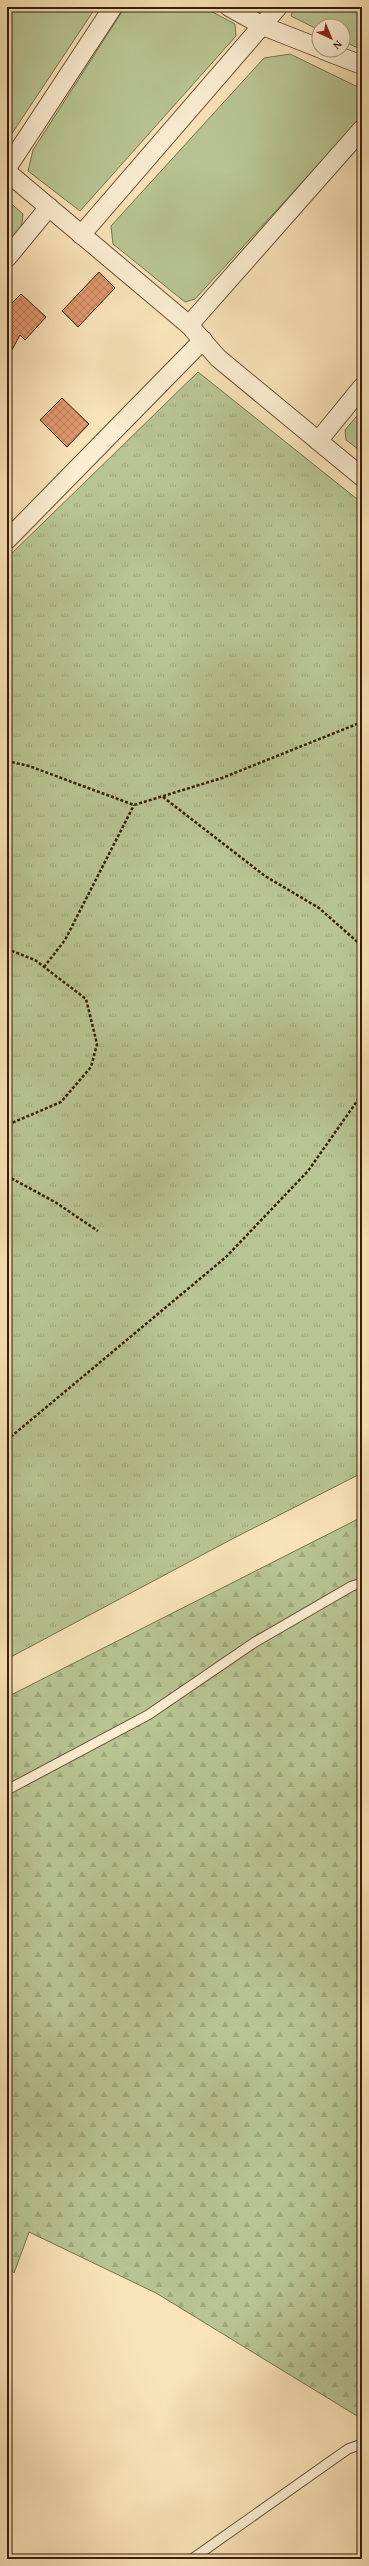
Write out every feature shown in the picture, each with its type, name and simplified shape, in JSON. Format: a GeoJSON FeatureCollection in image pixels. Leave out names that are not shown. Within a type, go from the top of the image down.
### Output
{"type":"FeatureCollection","features":[{"type":"Feature","properties":{"kind":"street"},"geometry":{"type":"LineString","coordinates":[[7,168],[113,7]]}},
{"type":"Feature","properties":{"kind":"street"},"geometry":{"type":"LineString","coordinates":[[229,7],[263,26],[311,45]]}},
{"type":"Feature","properties":{"kind":"street"},"geometry":{"type":"LineString","coordinates":[[81,235],[278,7]]}},
{"type":"Feature","properties":{"kind":"street"},"geometry":{"type":"LineString","coordinates":[[344,58],[362,65]]}},
{"type":"Feature","properties":{"kind":"street"},"geometry":{"type":"LineString","coordinates":[[189,326],[362,129]]}},
{"type":"Feature","properties":{"kind":"street"},"geometry":{"type":"LineString","coordinates":[[7,172],[189,326],[218,358],[362,477]]}},
{"type":"Feature","properties":{"kind":"street"},"geometry":{"type":"LineString","coordinates":[[7,258],[49,207]]}},
{"type":"Feature","properties":{"kind":"street"},"geometry":{"type":"LineString","coordinates":[[7,540],[203,340]]}},
{"type":"Feature","properties":{"kind":"street"},"geometry":{"type":"LineString","coordinates":[[318,441],[362,388]]}},
{"type":"Feature","properties":{"kind":"lane"},"geometry":{"type":"LineString","coordinates":[[7,1790],[148,1715],[255,1642],[352,1586],[362,1583]]}},
{"type":"Feature","properties":{"kind":"lane"},"geometry":{"type":"LineString","coordinates":[[192,2559],[348,2450],[362,2444]]}},
{"type":"Feature","properties":{"kind":"path"},"geometry":{"type":"LineString","coordinates":[[7,761],[29,766],[134,805],[222,778],[362,722]]}},
{"type":"Feature","properties":{"kind":"path"},"geometry":{"type":"LineString","coordinates":[[163,796],[266,876],[319,908],[362,946]]}},
{"type":"Feature","properties":{"kind":"path"},"geometry":{"type":"LineString","coordinates":[[44,967],[65,940],[134,805]]}},
{"type":"Feature","properties":{"kind":"path"},"geometry":{"type":"LineString","coordinates":[[7,949],[35,960],[86,999],[97,1044],[91,1067],[61,1102],[7,1125]]}},
{"type":"Feature","properties":{"kind":"path"},"geometry":{"type":"LineString","coordinates":[[7,1440],[226,1257],[308,1171],[362,1094]]}},
{"type":"Feature","properties":{"kind":"path"},"geometry":{"type":"LineString","coordinates":[[7,1176],[56,1202],[98,1232]]}},
{"type":"Feature","properties":{"kind":"green space"},"geometry":{"type":"Polygon","coordinates":[[[7,7],[96,7],[7,141],[7,7]]]}},
{"type":"Feature","properties":{"kind":"green space"},"geometry":{"type":"Polygon","coordinates":[[[125,7],[203,7],[235,24],[236,36],[80,211],[28,171],[33,150],[125,7]]]}},
{"type":"Feature","properties":{"kind":"green space"},"geometry":{"type":"Polygon","coordinates":[[[294,7],[362,7],[362,50],[351,45],[351,18],[311,18],[311,26],[291,16],[294,7]]]}},
{"type":"Feature","properties":{"kind":"green space"},"geometry":{"type":"Polygon","coordinates":[[[290,54],[362,89],[362,117],[195,299],[185,302],[113,244],[111,226],[264,58],[290,54]]]}},
{"type":"Feature","properties":{"kind":"green space"},"geometry":{"type":"Polygon","coordinates":[[[7,200],[23,214],[21,231],[7,248],[7,200]]]}},
{"type":"Feature","properties":{"kind":"green space"},"geometry":{"type":"Polygon","coordinates":[[[198,372],[362,503],[362,1473],[234,1538],[7,1659],[7,558],[198,372]]]}},
{"type":"Feature","properties":{"kind":"green space"},"geometry":{"type":"Polygon","coordinates":[[[362,410],[362,452],[346,440],[345,430],[362,410]]]}},
{"type":"Feature","properties":{"kind":"green space"},"geometry":{"type":"Polygon","coordinates":[[[362,1517],[362,2419],[156,2293],[29,2232],[14,2273],[7,2263],[7,1697],[362,1517]]]}},
{"type":"Feature","properties":{"kind":"building"},"geometry":{"type":"Polygon","coordinates":[[[99,272],[115,288],[78,327],[62,311],[99,272]]]}},
{"type":"Feature","properties":{"kind":"building"},"geometry":{"type":"Polygon","coordinates":[[[21,294],[46,317],[25,340],[20,335],[7,359],[7,308],[21,294]]]}},
{"type":"Feature","properties":{"kind":"building"},"geometry":{"type":"Polygon","coordinates":[[[62,398],[89,424],[67,447],[40,420],[62,398]]]}}]}
